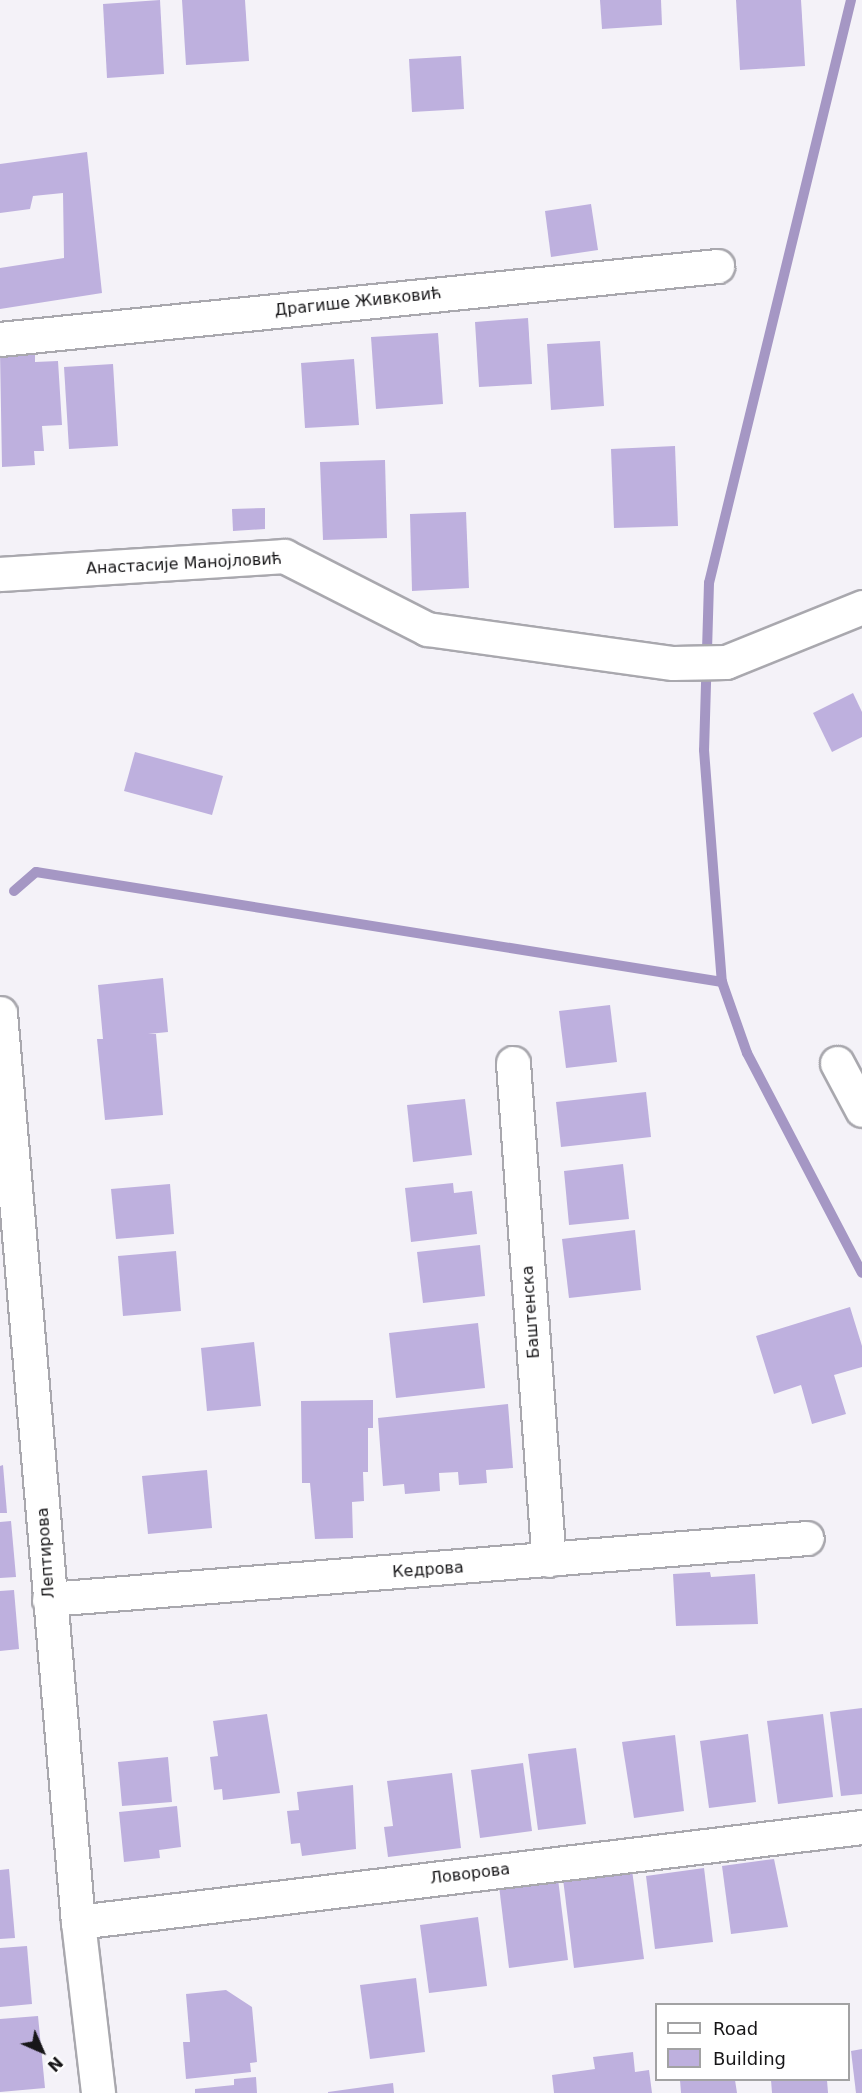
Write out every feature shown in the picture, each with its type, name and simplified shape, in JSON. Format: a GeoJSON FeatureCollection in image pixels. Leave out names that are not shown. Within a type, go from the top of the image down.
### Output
{"type":"FeatureCollection","features":[{"type":"Feature","properties":{"kind":"street","name":"Драгише Живковић"},"geometry":{"type":"LineString","coordinates":[[0,339],[717,266]]}},
{"type":"Feature","properties":{"kind":"street","name":"Анастасије Манојловић"},"geometry":{"type":"LineString","coordinates":[[0,573],[284,556],[427,629],[674,663],[726,662],[862,608]]}},
{"type":"Feature","properties":{"kind":"street","name":"Лептирова"},"geometry":{"type":"LineString","coordinates":[[0,1012],[78,1922],[98,2093]]}},
{"type":"Feature","properties":{"kind":"street"},"geometry":{"type":"LineString","coordinates":[[837,1063],[862,1110]]}},
{"type":"Feature","properties":{"kind":"street","name":"Баштенска"},"geometry":{"type":"LineString","coordinates":[[513,1064],[549,1560]]}},
{"type":"Feature","properties":{"kind":"street","name":"Кедрова"},"geometry":{"type":"LineString","coordinates":[[49,1599],[807,1538]]}},
{"type":"Feature","properties":{"kind":"street","name":"Ловорова"},"geometry":{"type":"LineString","coordinates":[[78,1922],[862,1827]]}},
{"type":"Feature","properties":{"kind":"building"},"geometry":{"type":"Polygon","coordinates":[[[160,0],[164,74],[107,78],[103,4],[160,0]]]}},
{"type":"Feature","properties":{"kind":"building"},"geometry":{"type":"Polygon","coordinates":[[[182,0],[245,0],[249,61],[186,65],[182,0]]]}},
{"type":"Feature","properties":{"kind":"building"},"geometry":{"type":"Polygon","coordinates":[[[600,0],[661,0],[662,25],[602,29],[600,0]]]}},
{"type":"Feature","properties":{"kind":"building"},"geometry":{"type":"Polygon","coordinates":[[[736,0],[801,0],[805,66],[740,70],[736,0]]]}},
{"type":"Feature","properties":{"kind":"building"},"geometry":{"type":"Polygon","coordinates":[[[461,56],[464,109],[412,112],[409,59],[461,56]]]}},
{"type":"Feature","properties":{"kind":"building"},"geometry":{"type":"Polygon","coordinates":[[[87,152],[102,293],[0,309],[0,268],[64,258],[63,193],[33,196],[30,209],[0,213],[0,164],[87,152]]]}},
{"type":"Feature","properties":{"kind":"building"},"geometry":{"type":"Polygon","coordinates":[[[591,204],[598,250],[551,257],[545,211],[591,204]]]}},
{"type":"Feature","properties":{"kind":"building"},"geometry":{"type":"Polygon","coordinates":[[[528,318],[532,384],[479,387],[475,322],[528,318]]]}},
{"type":"Feature","properties":{"kind":"building"},"geometry":{"type":"Polygon","coordinates":[[[438,333],[443,404],[376,409],[371,337],[438,333]]]}},
{"type":"Feature","properties":{"kind":"building"},"geometry":{"type":"Polygon","coordinates":[[[600,341],[604,406],[551,410],[547,344],[600,341]]]}},
{"type":"Feature","properties":{"kind":"building"},"geometry":{"type":"Polygon","coordinates":[[[35,350],[35,362],[58,361],[62,425],[42,426],[44,451],[34,451],[35,465],[2,467],[0,352],[35,350]]]}},
{"type":"Feature","properties":{"kind":"building"},"geometry":{"type":"Polygon","coordinates":[[[354,359],[359,425],[305,428],[301,363],[354,359]]]}},
{"type":"Feature","properties":{"kind":"building"},"geometry":{"type":"Polygon","coordinates":[[[113,364],[118,446],[69,449],[64,367],[113,364]]]}},
{"type":"Feature","properties":{"kind":"building"},"geometry":{"type":"Polygon","coordinates":[[[675,446],[678,526],[614,528],[611,449],[675,446]]]}},
{"type":"Feature","properties":{"kind":"building"},"geometry":{"type":"Polygon","coordinates":[[[385,460],[387,538],[323,540],[320,462],[385,460]]]}},
{"type":"Feature","properties":{"kind":"building"},"geometry":{"type":"Polygon","coordinates":[[[265,508],[265,529],[233,531],[232,509],[265,508]]]}},
{"type":"Feature","properties":{"kind":"building"},"geometry":{"type":"Polygon","coordinates":[[[466,512],[469,588],[412,591],[410,514],[466,512]]]}},
{"type":"Feature","properties":{"kind":"building"},"geometry":{"type":"Polygon","coordinates":[[[853,693],[862,712],[862,737],[832,752],[813,713],[853,693]]]}},
{"type":"Feature","properties":{"kind":"building"},"geometry":{"type":"Polygon","coordinates":[[[135,752],[223,776],[212,815],[124,791],[135,752]]]}},
{"type":"Feature","properties":{"kind":"building"},"geometry":{"type":"Polygon","coordinates":[[[163,978],[168,1032],[148,1034],[156,1034],[163,1115],[105,1120],[97,1039],[103,1039],[98,985],[163,978]]]}},
{"type":"Feature","properties":{"kind":"building"},"geometry":{"type":"Polygon","coordinates":[[[610,1005],[617,1062],[566,1068],[559,1011],[610,1005]]]}},
{"type":"Feature","properties":{"kind":"building"},"geometry":{"type":"Polygon","coordinates":[[[646,1092],[651,1137],[561,1147],[556,1102],[646,1092]]]}},
{"type":"Feature","properties":{"kind":"building"},"geometry":{"type":"Polygon","coordinates":[[[465,1099],[472,1155],[413,1162],[407,1105],[465,1099]]]}},
{"type":"Feature","properties":{"kind":"building"},"geometry":{"type":"Polygon","coordinates":[[[623,1164],[629,1219],[569,1225],[564,1171],[623,1164]]]}},
{"type":"Feature","properties":{"kind":"building"},"geometry":{"type":"Polygon","coordinates":[[[453,1183],[454,1193],[472,1191],[477,1234],[411,1242],[405,1188],[453,1183]]]}},
{"type":"Feature","properties":{"kind":"building"},"geometry":{"type":"Polygon","coordinates":[[[170,1184],[174,1234],[116,1239],[111,1189],[170,1184]]]}},
{"type":"Feature","properties":{"kind":"building"},"geometry":{"type":"Polygon","coordinates":[[[635,1230],[641,1290],[569,1298],[562,1239],[635,1230]]]}},
{"type":"Feature","properties":{"kind":"building"},"geometry":{"type":"Polygon","coordinates":[[[480,1245],[485,1296],[423,1303],[417,1252],[480,1245]]]}},
{"type":"Feature","properties":{"kind":"building"},"geometry":{"type":"Polygon","coordinates":[[[176,1251],[181,1311],[123,1316],[118,1256],[176,1251]]]}},
{"type":"Feature","properties":{"kind":"building"},"geometry":{"type":"Polygon","coordinates":[[[850,1307],[862,1346],[862,1367],[834,1375],[846,1414],[812,1424],[801,1385],[774,1394],[756,1336],[850,1307]]]}},
{"type":"Feature","properties":{"kind":"building"},"geometry":{"type":"Polygon","coordinates":[[[478,1323],[485,1388],[396,1398],[389,1333],[478,1323]]]}},
{"type":"Feature","properties":{"kind":"building"},"geometry":{"type":"Polygon","coordinates":[[[254,1342],[261,1406],[207,1411],[201,1348],[254,1342]]]}},
{"type":"Feature","properties":{"kind":"building"},"geometry":{"type":"Polygon","coordinates":[[[373,1400],[373,1428],[368,1428],[368,1472],[363,1472],[364,1501],[352,1502],[353,1538],[315,1539],[310,1483],[302,1483],[301,1401],[373,1400]]]}},
{"type":"Feature","properties":{"kind":"building"},"geometry":{"type":"Polygon","coordinates":[[[508,1404],[513,1468],[486,1470],[487,1483],[459,1485],[458,1472],[439,1473],[440,1491],[405,1494],[404,1484],[383,1486],[378,1418],[508,1404]]]}},
{"type":"Feature","properties":{"kind":"building"},"geometry":{"type":"Polygon","coordinates":[[[3,1465],[7,1513],[0,1513],[0,1466],[3,1465]]]}},
{"type":"Feature","properties":{"kind":"building"},"geometry":{"type":"Polygon","coordinates":[[[207,1470],[212,1528],[148,1534],[142,1476],[207,1470]]]}},
{"type":"Feature","properties":{"kind":"building"},"geometry":{"type":"Polygon","coordinates":[[[11,1521],[16,1577],[0,1578],[0,1522],[11,1521]]]}},
{"type":"Feature","properties":{"kind":"building"},"geometry":{"type":"Polygon","coordinates":[[[710,1572],[711,1577],[755,1574],[758,1624],[676,1626],[673,1574],[710,1572]]]}},
{"type":"Feature","properties":{"kind":"building"},"geometry":{"type":"Polygon","coordinates":[[[14,1590],[19,1649],[0,1651],[0,1591],[14,1590]]]}},
{"type":"Feature","properties":{"kind":"building"},"geometry":{"type":"Polygon","coordinates":[[[862,1708],[862,1794],[841,1796],[830,1712],[862,1708]]]}},
{"type":"Feature","properties":{"kind":"building"},"geometry":{"type":"Polygon","coordinates":[[[267,1714],[280,1793],[223,1800],[222,1789],[214,1790],[210,1757],[218,1756],[213,1721],[267,1714]]]}},
{"type":"Feature","properties":{"kind":"building"},"geometry":{"type":"Polygon","coordinates":[[[823,1714],[833,1797],[778,1804],[767,1721],[823,1714]]]}},
{"type":"Feature","properties":{"kind":"building"},"geometry":{"type":"Polygon","coordinates":[[[748,1734],[756,1802],[709,1808],[700,1741],[748,1734]]]}},
{"type":"Feature","properties":{"kind":"building"},"geometry":{"type":"Polygon","coordinates":[[[675,1735],[684,1811],[634,1818],[622,1742],[675,1735]]]}},
{"type":"Feature","properties":{"kind":"building"},"geometry":{"type":"Polygon","coordinates":[[[576,1748],[586,1824],[538,1830],[528,1754],[576,1748]]]}},
{"type":"Feature","properties":{"kind":"building"},"geometry":{"type":"Polygon","coordinates":[[[168,1757],[172,1802],[122,1806],[118,1762],[168,1757]]]}},
{"type":"Feature","properties":{"kind":"building"},"geometry":{"type":"Polygon","coordinates":[[[523,1763],[532,1831],[480,1838],[471,1770],[523,1763]]]}},
{"type":"Feature","properties":{"kind":"building"},"geometry":{"type":"Polygon","coordinates":[[[452,1773],[461,1848],[388,1857],[384,1827],[393,1826],[387,1781],[452,1773]]]}},
{"type":"Feature","properties":{"kind":"building"},"geometry":{"type":"Polygon","coordinates":[[[353,1785],[356,1849],[302,1856],[300,1843],[291,1844],[287,1811],[299,1810],[297,1792],[353,1785]]]}},
{"type":"Feature","properties":{"kind":"building"},"geometry":{"type":"Polygon","coordinates":[[[177,1806],[181,1847],[159,1850],[160,1858],[124,1862],[119,1812],[177,1806]]]}},
{"type":"Feature","properties":{"kind":"building"},"geometry":{"type":"Polygon","coordinates":[[[774,1859],[788,1927],[731,1934],[722,1866],[774,1859]]]}},
{"type":"Feature","properties":{"kind":"building"},"geometry":{"type":"Polygon","coordinates":[[[704,1868],[713,1942],[655,1949],[646,1876],[704,1868]]]}},
{"type":"Feature","properties":{"kind":"building"},"geometry":{"type":"Polygon","coordinates":[[[9,1869],[15,1938],[0,1939],[0,1870],[9,1869]]]}},
{"type":"Feature","properties":{"kind":"building"},"geometry":{"type":"Polygon","coordinates":[[[632,1870],[644,1959],[574,1968],[563,1879],[632,1870]]]}},
{"type":"Feature","properties":{"kind":"building"},"geometry":{"type":"Polygon","coordinates":[[[558,1879],[568,1960],[509,1968],[499,1886],[558,1879]]]}},
{"type":"Feature","properties":{"kind":"building"},"geometry":{"type":"Polygon","coordinates":[[[478,1917],[487,1986],[429,1993],[420,1925],[478,1917]]]}},
{"type":"Feature","properties":{"kind":"building"},"geometry":{"type":"Polygon","coordinates":[[[27,1946],[32,2004],[0,2007],[0,1948],[27,1946]]]}},
{"type":"Feature","properties":{"kind":"building"},"geometry":{"type":"Polygon","coordinates":[[[416,1978],[425,2052],[370,2059],[360,1985],[416,1978]]]}},
{"type":"Feature","properties":{"kind":"building"},"geometry":{"type":"Polygon","coordinates":[[[226,1990],[252,2007],[257,2062],[250,2063],[251,2072],[186,2079],[183,2042],[190,2042],[186,1994],[226,1990]]]}},
{"type":"Feature","properties":{"kind":"building"},"geometry":{"type":"Polygon","coordinates":[[[38,2016],[45,2088],[0,2092],[0,2019],[38,2016]]]}},
{"type":"Feature","properties":{"kind":"building"},"geometry":{"type":"Polygon","coordinates":[[[862,2049],[862,2093],[856,2093],[851,2051],[862,2049]]]}},
{"type":"Feature","properties":{"kind":"building"},"geometry":{"type":"Polygon","coordinates":[[[633,2052],[635,2072],[649,2070],[652,2093],[554,2093],[552,2075],[595,2069],[593,2057],[633,2052]]]}},
{"type":"Feature","properties":{"kind":"building"},"geometry":{"type":"Polygon","coordinates":[[[256,2077],[257,2093],[195,2093],[195,2089],[234,2085],[234,2079],[256,2077]]]}},
{"type":"Feature","properties":{"kind":"building"},"geometry":{"type":"Polygon","coordinates":[[[680,2081],[735,2081],[737,2093],[681,2093],[680,2081]]]}},
{"type":"Feature","properties":{"kind":"building"},"geometry":{"type":"Polygon","coordinates":[[[771,2081],[827,2081],[828,2093],[772,2093],[771,2081]]]}},
{"type":"Feature","properties":{"kind":"building"},"geometry":{"type":"Polygon","coordinates":[[[393,2083],[394,2093],[328,2093],[328,2092],[393,2083]]]}},
{"type":"Feature","properties":{"kind":"waterway"},"geometry":{"type":"LineString","coordinates":[[851,0],[709,583],[704,750],[722,982],[747,1053],[862,1273]]}},
{"type":"Feature","properties":{"kind":"waterway"},"geometry":{"type":"LineString","coordinates":[[14,891],[36,872],[722,982]]}}]}
